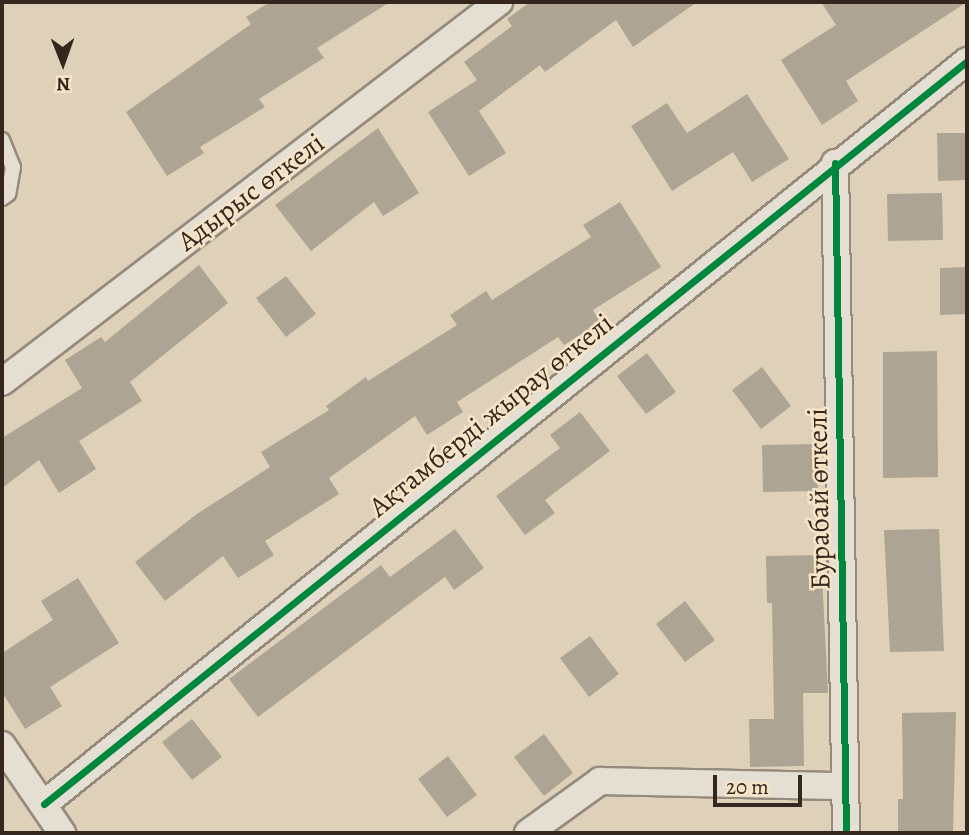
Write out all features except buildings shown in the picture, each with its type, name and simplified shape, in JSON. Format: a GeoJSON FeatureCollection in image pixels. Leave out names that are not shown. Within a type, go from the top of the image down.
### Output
{"type":"FeatureCollection","features":[{"type":"Feature","properties":{"kind":"street","name":"Адырыс өткелі"},"geometry":{"type":"LineString","coordinates":[[2,382],[499,2]]}},
{"type":"Feature","properties":{"kind":"street","name":"Ақтамберді жырау өткелі"},"geometry":{"type":"LineString","coordinates":[[44,804],[835,163],[967,61]]}},
{"type":"Feature","properties":{"kind":"street","name":"Бурабай өткелі"},"geometry":{"type":"LineString","coordinates":[[835,163],[846,833]]}},
{"type":"Feature","properties":{"kind":"street"},"geometry":{"type":"LineString","coordinates":[[2,745],[62,833]]}},
{"type":"Feature","properties":{"kind":"street"},"geometry":{"type":"LineString","coordinates":[[528,833],[600,781],[845,786]]}},
{"type":"Feature","properties":{"kind":"lane"},"geometry":{"type":"LineString","coordinates":[[2,140],[13,167],[8,194],[2,198]]}},
{"type":"Feature","properties":{"kind":"cycle path"},"geometry":{"type":"LineString","coordinates":[[44,804],[967,61]]}},
{"type":"Feature","properties":{"kind":"cycle path"},"geometry":{"type":"LineString","coordinates":[[835,163],[846,833]]}}]}
